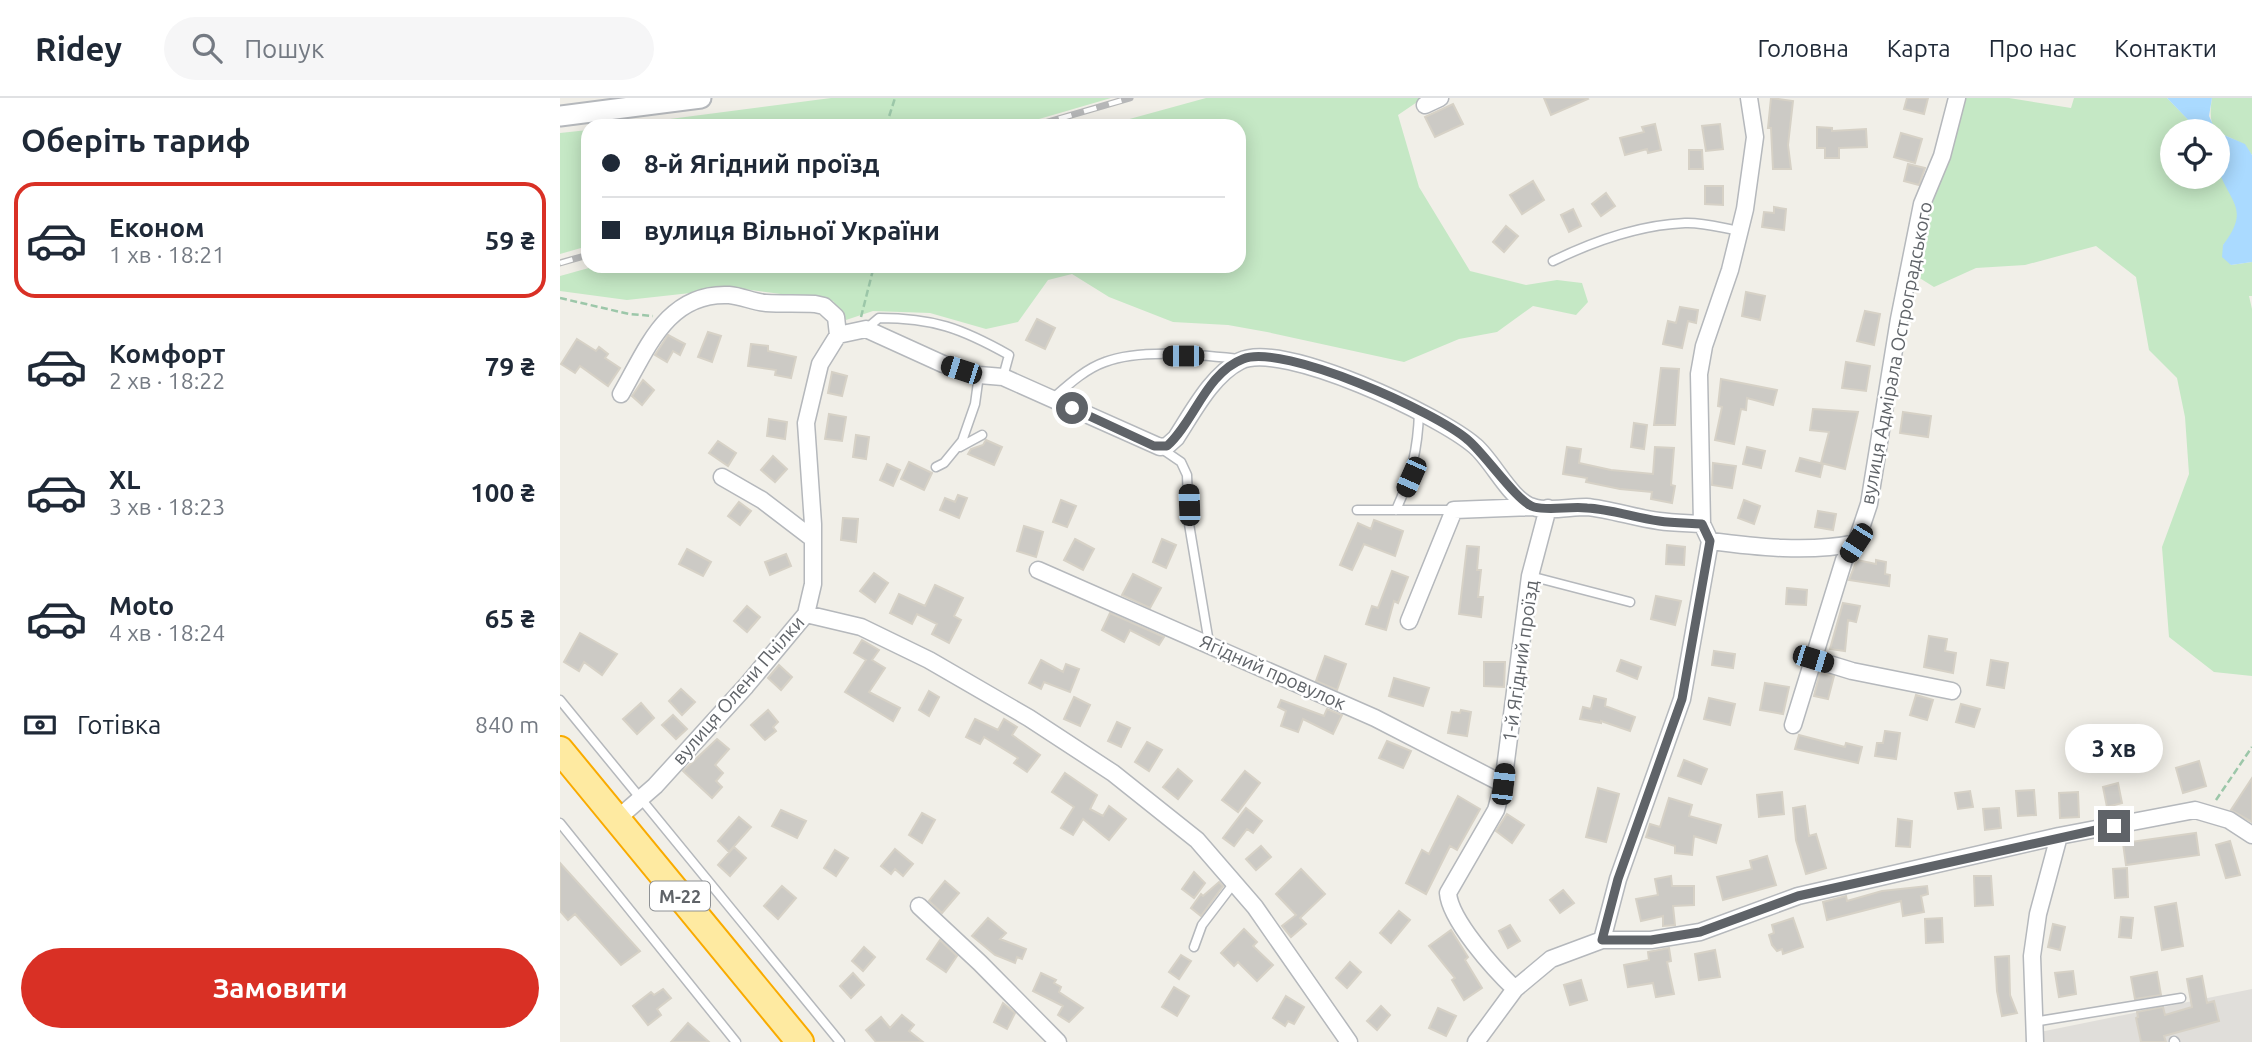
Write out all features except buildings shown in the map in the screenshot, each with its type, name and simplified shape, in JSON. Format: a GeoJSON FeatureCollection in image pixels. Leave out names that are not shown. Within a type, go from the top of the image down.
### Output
{"type":"FeatureCollection","features":[{"type":"Feature","properties":{"kind":"highway","name":"М-22"},"geometry":{"type":"LineString","coordinates":[[560,750],[800,1042]]}},
{"type":"Feature","properties":{"kind":"street"},"geometry":{"type":"LineString","coordinates":[[1602,940],[1618,879],[1682,699],[1710,541],[1702,524],[1699,374],[1704,346],[1717,314],[1740,231],[1755,137],[1749,98]]}},
{"type":"Feature","properties":{"kind":"street","name":"вулиця Адмірала Остроградського"},"geometry":{"type":"LineString","coordinates":[[1793,725],[1844,560],[1856,543],[1869,504],[1899,319],[1922,204],[1942,156],[1957,98]]}},
{"type":"Feature","properties":{"kind":"street"},"geometry":{"type":"LineString","coordinates":[[560,116],[688,99]]}},
{"type":"Feature","properties":{"kind":"street"},"geometry":{"type":"LineString","coordinates":[[621,394],[667,317],[692,301],[731,295],[755,302],[824,306],[836,317],[838,335],[861,330],[943,364],[979,375],[1003,377],[1160,447],[1167,446],[1176,438],[1221,375],[1243,359],[1272,359],[1324,370],[1419,410],[1464,436],[1486,455],[1520,499],[1540,508]]}},
{"type":"Feature","properties":{"kind":"street","name":"вулиця Олени Пчілки"},"geometry":{"type":"LineString","coordinates":[[617,819],[642,797],[746,687],[806,614],[813,584],[813,539],[806,423],[820,364],[838,335]]}},
{"type":"Feature","properties":{"kind":"street"},"geometry":{"type":"LineString","coordinates":[[723,477],[762,500],[813,539]]}},
{"type":"Feature","properties":{"kind":"street","name":"1-й Ягідний проїзд"},"geometry":{"type":"LineString","coordinates":[[1515,989],[1461,923],[1449,904],[1447,893],[1496,810],[1503,784],[1540,508]]}},
{"type":"Feature","properties":{"kind":"street"},"geometry":{"type":"LineString","coordinates":[[1409,621],[1454,510],[1588,508],[1660,521],[1702,524]]}},
{"type":"Feature","properties":{"kind":"street"},"geometry":{"type":"LineString","coordinates":[[1710,541],[1756,547],[1838,547],[1856,543]]}},
{"type":"Feature","properties":{"kind":"street","name":"Ягідний провулок"},"geometry":{"type":"LineString","coordinates":[[1038,569],[1375,718],[1503,784]]}},
{"type":"Feature","properties":{"kind":"street"},"geometry":{"type":"LineString","coordinates":[[806,614],[861,627],[929,660],[1029,718],[1113,773],[1197,840],[1278,938],[1349,1042]]}},
{"type":"Feature","properties":{"kind":"street"},"geometry":{"type":"LineString","coordinates":[[1813,659],[1852,671],[1952,691]]}},
{"type":"Feature","properties":{"kind":"street"},"geometry":{"type":"LineString","coordinates":[[1476,1042],[1515,989],[1551,959],[1602,940],[1651,940],[1700,932],[1798,896],[2059,836],[2195,810],[2229,820],[2252,835]]}},
{"type":"Feature","properties":{"kind":"street"},"geometry":{"type":"LineString","coordinates":[[2035,1042],[2032,956],[2038,914],[2059,836]]}},
{"type":"Feature","properties":{"kind":"street"},"geometry":{"type":"LineString","coordinates":[[919,906],[980,962],[1058,1042]]}},
{"type":"Feature","properties":{"kind":"lane"},"geometry":{"type":"LineString","coordinates":[[1553,261],[1597,240],[1687,222],[1740,231]]}},
{"type":"Feature","properties":{"kind":"lane"},"geometry":{"type":"LineString","coordinates":[[861,330],[878,318],[919,318],[970,333],[1009,355],[1003,377]]}},
{"type":"Feature","properties":{"kind":"lane"},"geometry":{"type":"LineString","coordinates":[[1052,399],[1080,376],[1105,362],[1130,355],[1243,359]]}},
{"type":"Feature","properties":{"kind":"lane"},"geometry":{"type":"LineString","coordinates":[[960,447],[975,404],[979,375]]}},
{"type":"Feature","properties":{"kind":"lane"},"geometry":{"type":"LineString","coordinates":[[1396,510],[1411,477],[1419,444],[1419,410]]}},
{"type":"Feature","properties":{"kind":"lane"},"geometry":{"type":"LineString","coordinates":[[960,447],[982,435]]}},
{"type":"Feature","properties":{"kind":"lane"},"geometry":{"type":"LineString","coordinates":[[936,467],[944,463],[962,441],[960,447]]}},
{"type":"Feature","properties":{"kind":"lane"},"geometry":{"type":"LineString","coordinates":[[1160,447],[1181,462],[1187,475],[1189,524],[1209,643]]}},
{"type":"Feature","properties":{"kind":"lane"},"geometry":{"type":"LineString","coordinates":[[1357,510],[1454,510]]}},
{"type":"Feature","properties":{"kind":"lane"},"geometry":{"type":"LineString","coordinates":[[1530,576],[1630,602]]}},
{"type":"Feature","properties":{"kind":"lane"},"geometry":{"type":"LineString","coordinates":[[560,700],[642,797],[839,1042]]}},
{"type":"Feature","properties":{"kind":"lane"},"geometry":{"type":"LineString","coordinates":[[560,823],[736,1042]]}},
{"type":"Feature","properties":{"kind":"lane"},"geometry":{"type":"LineString","coordinates":[[1194,947],[1202,925],[1234,883]]}},
{"type":"Feature","properties":{"kind":"lane"},"geometry":{"type":"LineString","coordinates":[[2033,1022],[2181,998]]}},
{"type":"Feature","properties":{"kind":"path"},"geometry":{"type":"LineString","coordinates":[[888,119],[895,98]]}},
{"type":"Feature","properties":{"kind":"path"},"geometry":{"type":"LineString","coordinates":[[861,330],[873,273]]}},
{"type":"Feature","properties":{"kind":"path"},"geometry":{"type":"LineString","coordinates":[[560,298],[629,314],[667,317]]}},
{"type":"Feature","properties":{"kind":"path"},"geometry":{"type":"LineString","coordinates":[[2204,813],[2224,792],[2252,747]]}},
{"type":"Feature","properties":{"kind":"shaded area"},"geometry":{"type":"Polygon","coordinates":[[[2252,989],[2252,1042],[2042,1042],[2040,1032],[2252,989]]]}},
{"type":"Feature","properties":{"kind":"green space"},"geometry":{"type":"Polygon","coordinates":[[[831,98],[1111,98],[1039,119],[670,119],[831,98]]]}},
{"type":"Feature","properties":{"kind":"green space"},"geometry":{"type":"Polygon","coordinates":[[[1206,98],[1423,98],[1398,115],[1419,187],[1470,271],[1526,285],[1557,280],[1582,283],[1588,302],[1576,315],[1533,306],[1497,332],[1459,339],[1404,362],[1228,325],[1173,322],[1109,297],[1072,274],[1048,280],[1018,322],[986,329],[930,313],[873,311],[846,320],[833,301],[736,288],[627,300],[560,291],[560,276],[581,270],[581,273],[1246,273],[1246,119],[1130,119],[1206,98]]]}},
{"type":"Feature","properties":{"kind":"green space"},"geometry":{"type":"Polygon","coordinates":[[[1964,98],[2009,98],[2071,108],[2074,98],[2167,98],[2187,119],[2160,119],[2160,189],[2230,189],[2230,187],[2243,214],[2243,223],[2240,230],[2223,245],[2231,265],[2252,262],[2252,296],[2249,296],[2252,309],[2252,676],[2214,672],[2169,637],[2162,547],[2189,474],[2185,417],[2177,378],[2149,350],[2136,277],[2096,246],[2025,265],[1976,268],[1934,287],[1918,277],[1917,255],[1964,98]]]}},
{"type":"Feature","properties":{"kind":"green space"},"geometry":{"type":"Polygon","coordinates":[[[2212,98],[2252,98],[2252,155],[2244,146],[2230,138],[2230,119],[2212,119],[2212,98]]]}},
{"type":"Feature","properties":{"kind":"green space"},"geometry":{"type":"Polygon","coordinates":[[[581,131],[581,248],[560,254],[560,133],[581,131]]]}},
{"type":"Feature","properties":{"kind":"water"},"geometry":{"type":"Polygon","coordinates":[[[2167,98],[2212,98],[2210,119],[2187,119],[2167,98]]]}},
{"type":"Feature","properties":{"kind":"water"},"geometry":{"type":"Polygon","coordinates":[[[2230,138],[2245,144],[2252,155],[2252,262],[2231,265],[2222,257],[2223,245],[2236,222],[2235,205],[2227,189],[2230,189],[2230,138]]]}},
{"type":"Feature","properties":{"kind":"railway"},"geometry":{"type":"LineString","coordinates":[[1058,119],[1130,98]]}},
{"type":"Feature","properties":{"kind":"railway"},"geometry":{"type":"LineString","coordinates":[[560,263],[581,257]]}},
{"type":"Feature","properties":{"kind":"route"},"geometry":{"type":"LineString","coordinates":[[1072,408],[1154,446],[1167,446],[1230,367],[1252,357],[1272,359],[1324,370],[1432,416],[1464,436],[1486,455],[1520,499],[1533,507],[1588,508],[1660,521],[1702,524],[1710,541],[1682,699],[1618,879],[1602,940],[1651,940],[1700,932],[1798,896],[2059,836],[2114,826]]}}]}
